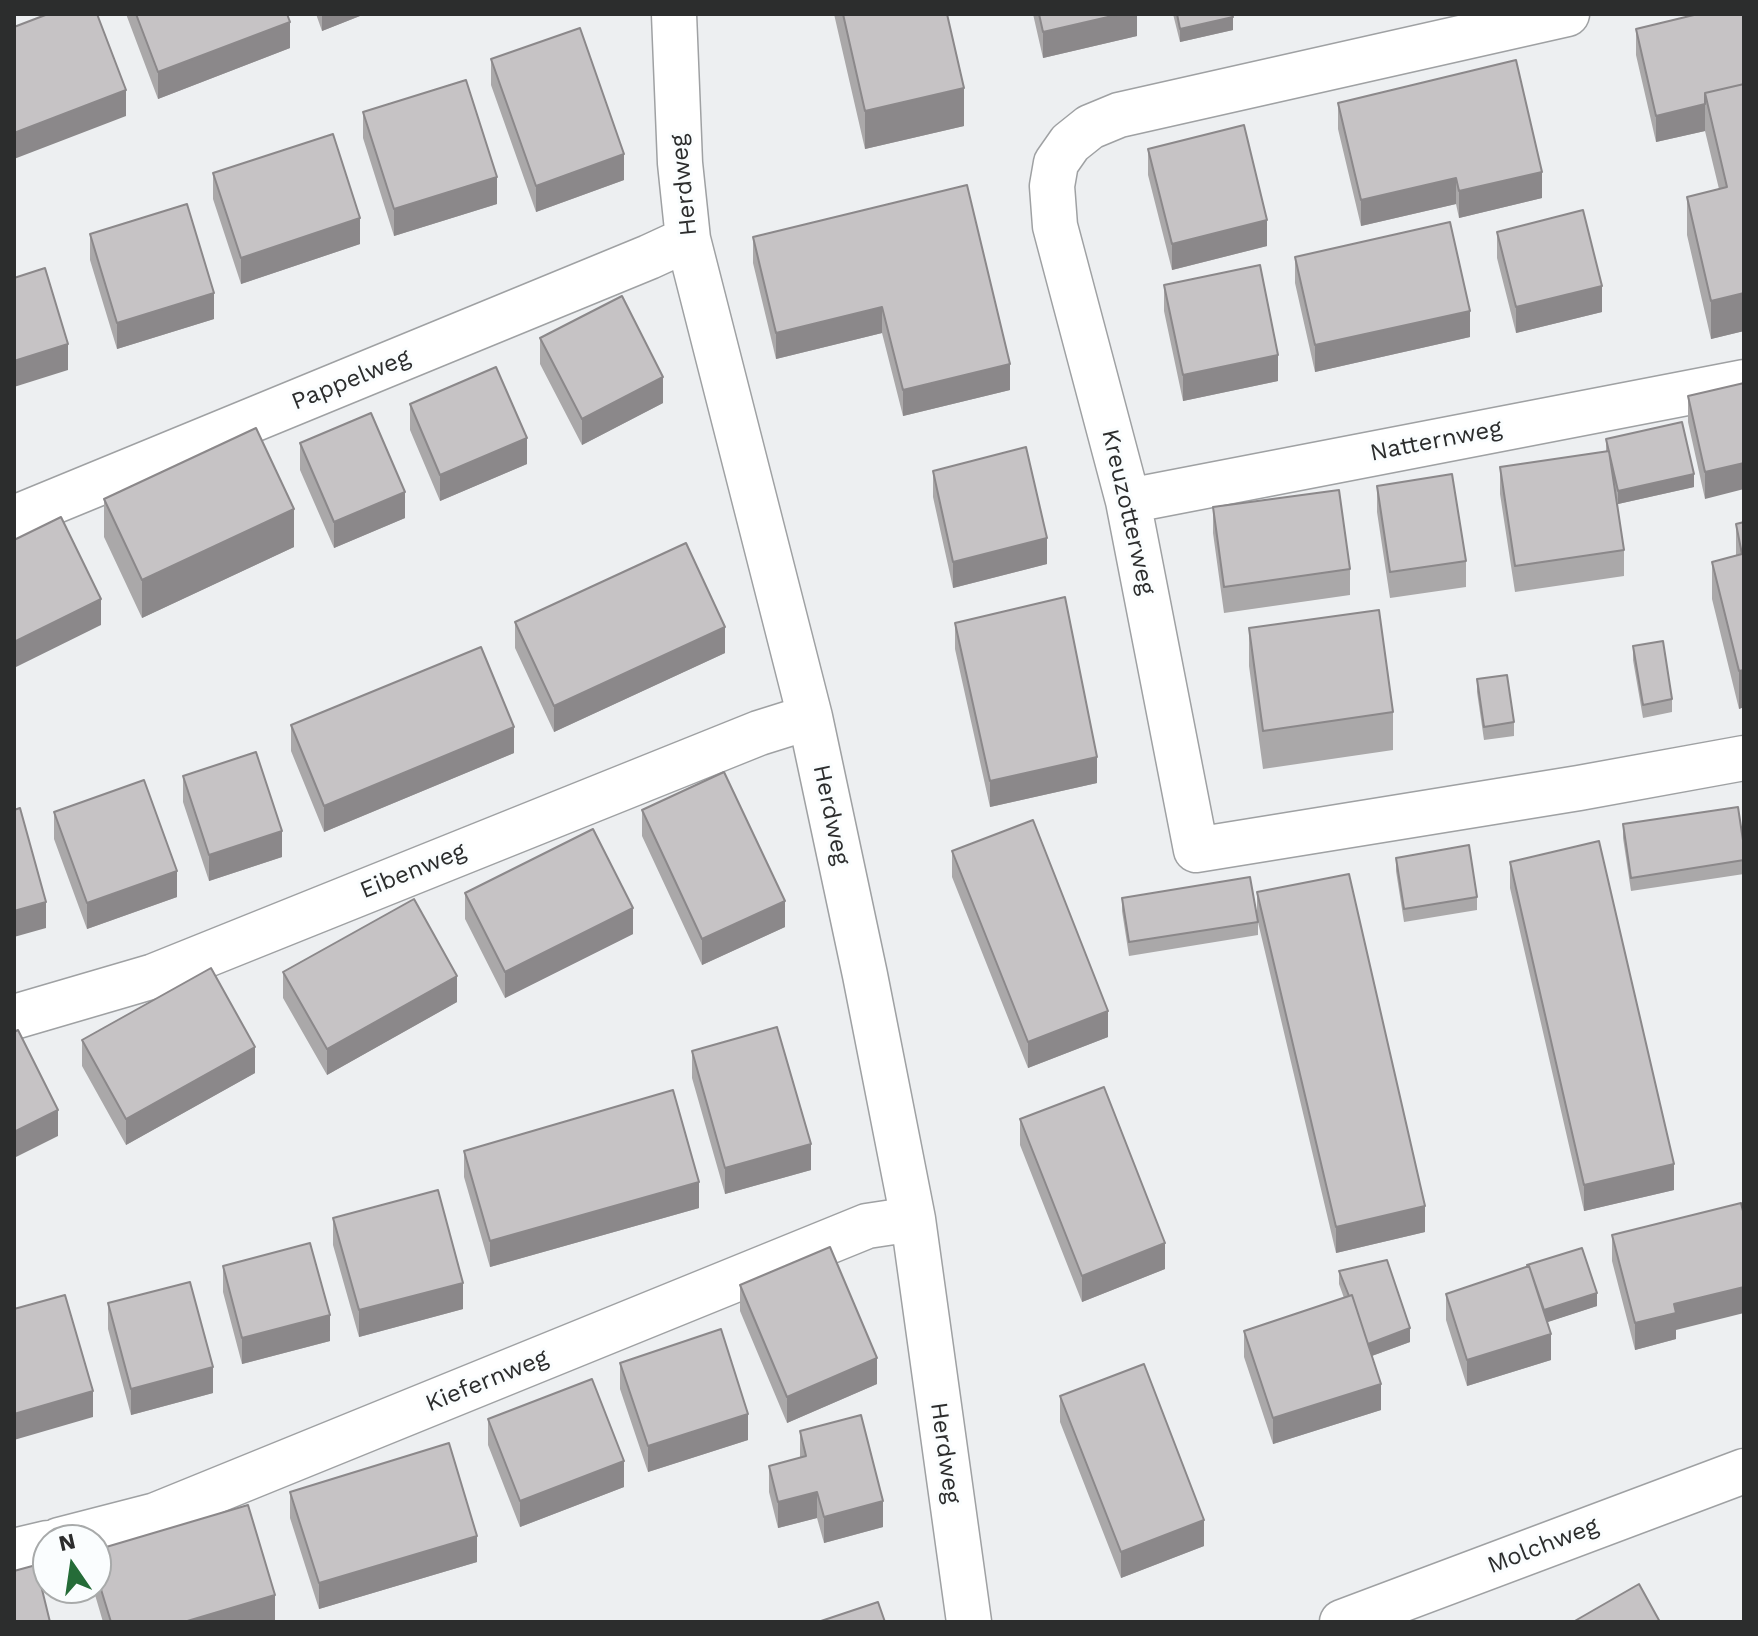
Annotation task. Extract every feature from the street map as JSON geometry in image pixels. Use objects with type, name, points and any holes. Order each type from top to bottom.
[{"type":"street","name":"Herdweg","points":[[674,14],[680,163],[688,239],[810,717],[865,975],[913,1219],[969,1622]]},
{"type":"street","name":"Kreuzotterweg","points":[[1567,14],[1119,115],[1090,127],[1070,143],[1056,163],[1052,186],[1055,226],[1128,501],[1196,850],[1744,758]]},
{"type":"street","name":"Pappelweg","points":[[14,518],[688,239]]},
{"type":"street","name":"Natternweg","points":[[1128,501],[1744,382]]},
{"type":"street","name":"Eibenweg","points":[[14,1017],[154,976],[744,738],[810,717]]},
{"type":"street","name":"Kiefernweg","points":[[112,1526],[156,1515],[867,1226],[913,1219]]},
{"type":"street","name":"Molchweg","points":[[1342,1622],[1744,1471]]},
{"type":"building","points":[[48,14],[97,14],[126,90],[14,133],[14,27]]},
{"type":"building","points":[[136,14],[287,14],[290,22],[158,72]]},
{"type":"building","points":[[843,14],[947,14],[964,88],[865,111]]},
{"type":"building","points":[[1039,14],[1121,14],[1043,32]]},
{"type":"building","points":[[1177,14],[1232,14],[1233,17],[1180,29]]},
{"type":"building","points":[[1698,14],[1744,14],[1744,84],[1705,93],[1705,104],[1656,116],[1636,29]]},
{"type":"building","points":[[580,28],[624,154],[536,186],[491,59]]},
{"type":"building","points":[[1516,60],[1542,172],[1459,191],[1456,178],[1361,200],[1338,103]]},
{"type":"building","points":[[466,80],[497,177],[394,209],[363,112]]},
{"type":"building","points":[[1744,84],[1744,293],[1711,301],[1687,197],[1727,187],[1705,93]]},
{"type":"building","points":[[1244,125],[1267,220],[1172,244],[1148,149]]},
{"type":"building","points":[[333,134],[360,218],[241,258],[213,173]]},
{"type":"building","points":[[967,185],[1010,364],[903,390],[882,307],[776,333],[753,237]]},
{"type":"building","points":[[187,204],[214,293],[117,323],[90,234]]},
{"type":"building","points":[[1583,210],[1602,286],[1516,307],[1497,232]]},
{"type":"building","points":[[1450,222],[1470,311],[1315,345],[1295,257]]},
{"type":"building","points":[[1260,265],[1278,355],[1183,375],[1164,285]]},
{"type":"building","points":[[45,268],[68,344],[14,361],[14,278]]},
{"type":"building","points":[[622,296],[663,377],[582,419],[540,338]]},
{"type":"building","points":[[496,367],[527,438],[440,475],[410,404]]},
{"type":"building","points":[[1744,383],[1744,463],[1705,472],[1688,396]]},
{"type":"building","points":[[371,413],[405,492],[334,522],[300,443]]},
{"type":"building","points":[[1682,422],[1694,474],[1618,491],[1606,439]]},
{"type":"building","points":[[256,428],[294,509],[142,580],[104,499]]},
{"type":"building","points":[[1026,447],[1047,538],[953,562],[933,471]]},
{"type":"building","points":[[1609,451],[1624,550],[1515,566],[1500,467]]},
{"type":"building","points":[[1452,474],[1466,561],[1390,572],[1377,486]]},
{"type":"building","points":[[1339,490],[1350,569],[1224,587],[1213,507]]},
{"type":"building","points":[[61,517],[101,599],[14,642],[14,540]]},
{"type":"building","points":[[1744,522],[1744,670],[1739,671],[1712,562],[1742,554],[1736,524]]},
{"type":"building","points":[[686,543],[725,627],[554,706],[515,622]]},
{"type":"building","points":[[1065,597],[1097,757],[990,781],[955,623]]},
{"type":"building","points":[[1379,610],[1393,712],[1263,731],[1249,628]]},
{"type":"building","points":[[1663,641],[1672,699],[1643,705],[1633,646]]},
{"type":"building","points":[[481,647],[514,727],[324,806],[291,725]]},
{"type":"building","points":[[1507,675],[1514,722],[1484,727],[1477,679]]},
{"type":"building","points":[[256,752],[282,831],[209,855],[183,776]]},
{"type":"building","points":[[724,772],[785,901],[702,939],[642,810]]},
{"type":"building","points":[[144,780],[177,871],[87,903],[54,812]]},
{"type":"building","points":[[1738,807],[1744,860],[1631,878],[1623,824]]},
{"type":"building","points":[[20,808],[46,902],[14,911],[14,810]]},
{"type":"building","points":[[1033,820],[1108,1011],[1028,1042],[952,851]]},
{"type":"building","points":[[593,829],[633,908],[505,972],[465,893]]},
{"type":"building","points":[[1599,841],[1674,1164],[1584,1185],[1510,862]]},
{"type":"building","points":[[1469,845],[1477,897],[1404,909],[1396,858]]},
{"type":"building","points":[[1349,874],[1425,1206],[1336,1227],[1257,892]]},
{"type":"building","points":[[1250,877],[1258,922],[1129,942],[1122,898]]},
{"type":"building","points":[[414,899],[457,976],[327,1049],[283,972]]},
{"type":"building","points":[[211,968],[255,1047],[126,1119],[82,1040]]},
{"type":"building","points":[[777,1027],[811,1144],[725,1168],[692,1051]]},
{"type":"building","points":[[18,1030],[58,1110],[14,1132],[14,1032]]},
{"type":"building","points":[[1104,1087],[1165,1243],[1082,1276],[1020,1119]]},
{"type":"building","points":[[673,1090],[699,1182],[490,1241],[464,1151]]},
{"type":"building","points":[[438,1190],[463,1283],[359,1310],[333,1218]]},
{"type":"building","points":[[1741,1203],[1744,1215],[1744,1287],[1674,1304],[1676,1313],[1635,1323],[1612,1235]]},
{"type":"building","points":[[310,1243],[330,1315],[242,1338],[223,1266]]},
{"type":"building","points":[[830,1247],[877,1358],[787,1397],[740,1285]]},
{"type":"building","points":[[1582,1248],[1597,1293],[1544,1310],[1527,1265]]},
{"type":"building","points":[[1387,1260],[1410,1328],[1368,1344],[1352,1295],[1349,1296],[1339,1271]]},
{"type":"building","points":[[1529,1266],[1551,1334],[1467,1360],[1446,1294]]},
{"type":"building","points":[[190,1282],[213,1367],[131,1389],[108,1303]]},
{"type":"building","points":[[65,1295],[93,1391],[14,1414],[14,1309]]},
{"type":"building","points":[[1352,1295],[1381,1384],[1273,1418],[1244,1331]]},
{"type":"building","points":[[721,1329],[748,1414],[648,1446],[620,1363]]},
{"type":"building","points":[[1144,1364],[1204,1520],[1121,1552],[1060,1396]]},
{"type":"building","points":[[592,1379],[624,1461],[520,1501],[488,1419]]},
{"type":"building","points":[[861,1415],[883,1501],[824,1517],[817,1492],[778,1502],[769,1466],[806,1456],[800,1431]]},
{"type":"building","points":[[449,1443],[477,1536],[319,1583],[290,1492]]},
{"type":"building","points":[[248,1505],[275,1595],[184,1622],[111,1622],[105,1604],[112,1604],[112,1545]]},
{"type":"building","points":[[32,1566],[32,1604],[46,1604],[50,1622],[14,1622],[14,1571]]},
{"type":"building","points":[[1639,1584],[1660,1622],[1573,1622]]},
{"type":"building","points":[[878,1602],[885,1622],[818,1622]]}]
